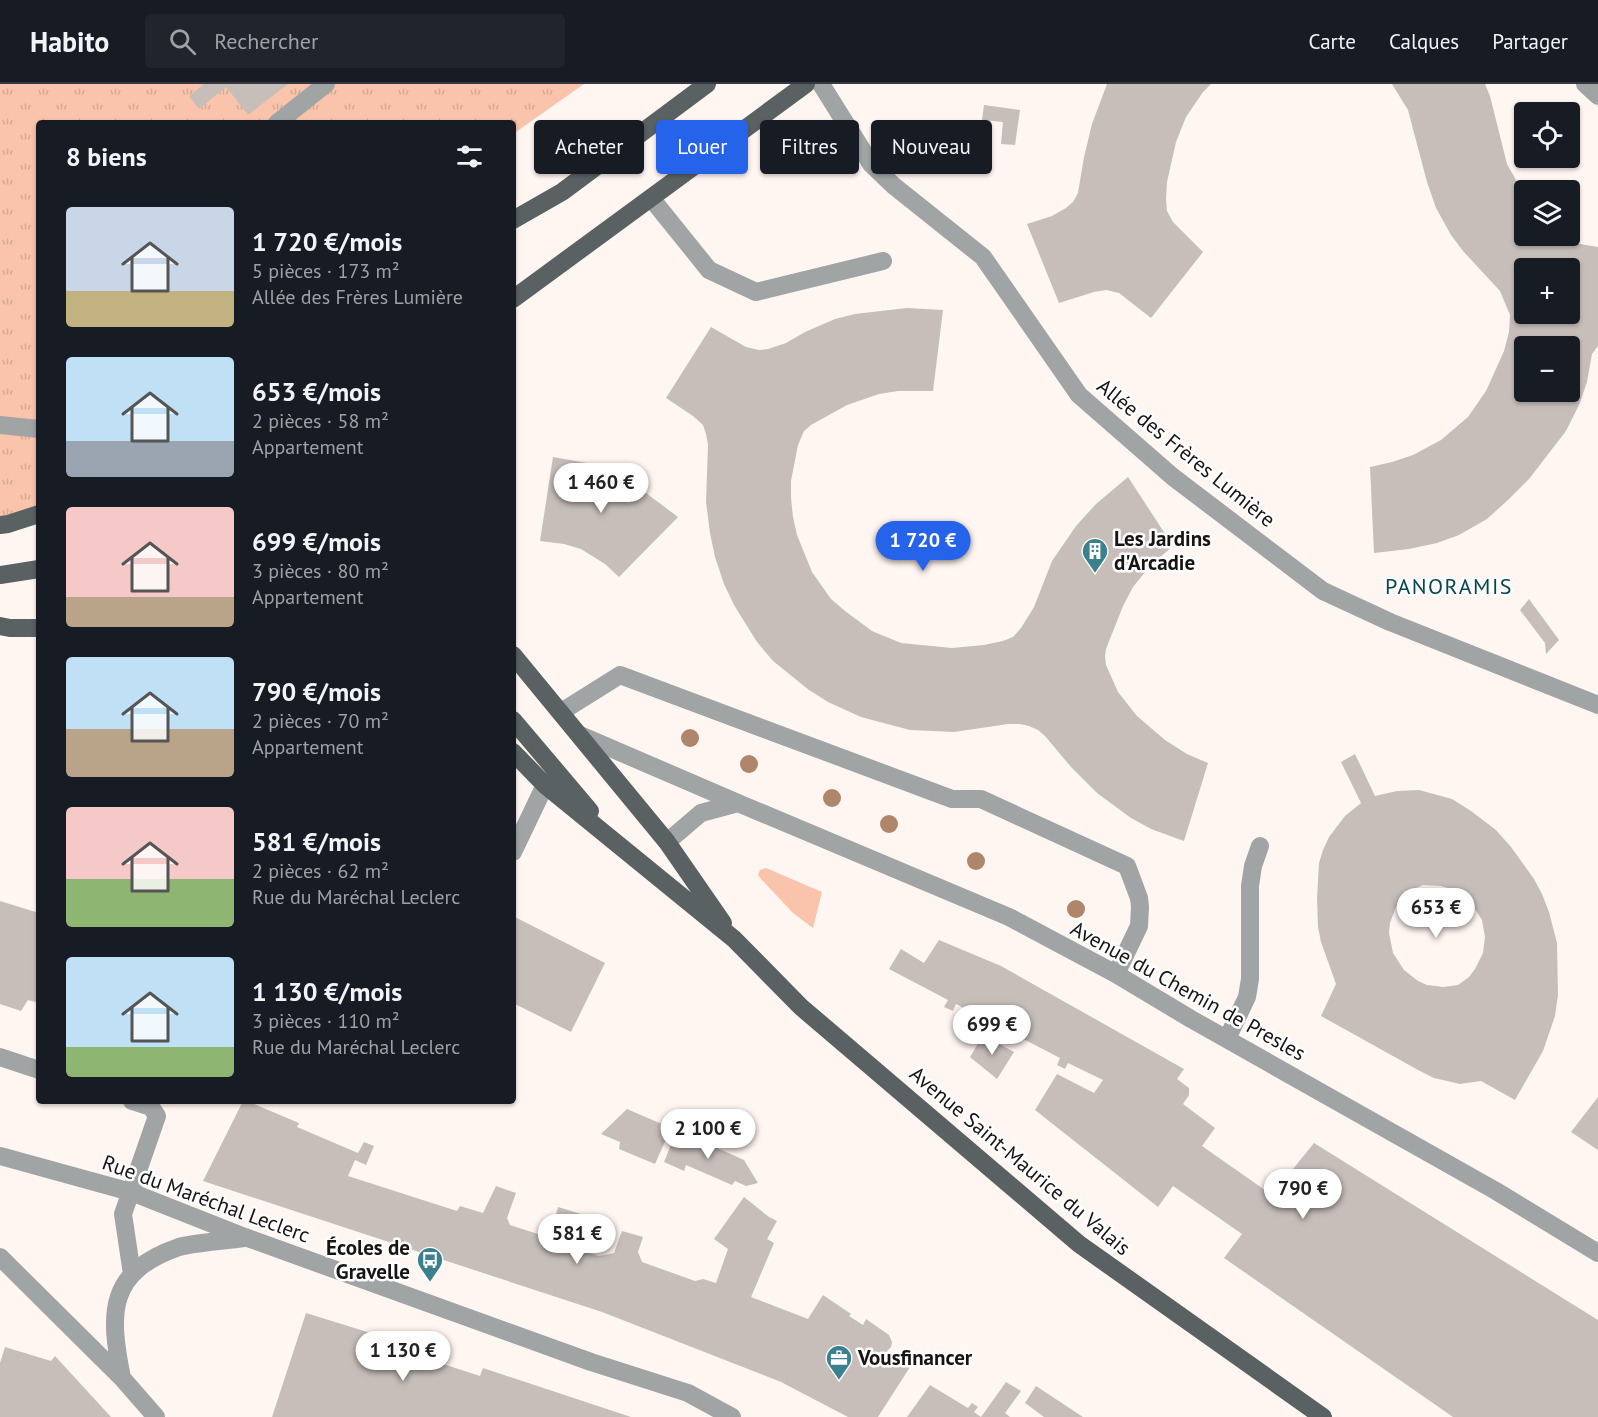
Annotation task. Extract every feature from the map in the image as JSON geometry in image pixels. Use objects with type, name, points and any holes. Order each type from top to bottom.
[{"type":"main road","points":[[516,229],[707,84]]},
{"type":"main road","points":[[516,297],[806,84]]},
{"type":"main road","points":[[516,218],[562,192]]},
{"type":"main road","points":[[0,525],[36,515]]},
{"type":"main road","points":[[0,575],[36,569]]},
{"type":"main road","points":[[0,626],[36,628]]},
{"type":"main road","name":"Avenue Saint-Maurice du Valais","points":[[516,659],[668,842],[734,939]]},
{"type":"main road","points":[[516,724],[618,844]]},
{"type":"main road","points":[[516,755],[545,785],[618,844]]},
{"type":"main road","name":"Avenue Saint-Maurice du Valais","points":[[618,844],[734,939],[801,1007],[1079,1244],[1323,1417]]},
{"type":"street","points":[[281,120],[326,84]]},
{"type":"street","name":"Allée des Frères Lumière","points":[[821,84],[872,164],[894,186],[983,257],[1079,395],[1173,477],[1323,591],[1390,622],[1598,705]]},
{"type":"street","points":[[1585,84],[1598,96]]},
{"type":"street","points":[[651,198],[709,270],[756,292],[884,261]]},
{"type":"street","points":[[0,425],[36,429]]},
{"type":"street","points":[[561,712],[620,675],[952,799],[981,799],[1127,866],[1139,898],[1139,926],[1116,974]]},
{"type":"street","name":"Avenue du Chemin de Presles","points":[[580,735],[1009,917],[1116,974],[1496,1191],[1598,1253]]},
{"type":"street","points":[[516,846],[545,785]]},
{"type":"street","points":[[668,842],[701,813],[738,803]]},
{"type":"street","points":[[1227,1039],[1247,997],[1250,979],[1250,886],[1253,866],[1260,846]]},
{"type":"street","points":[[0,1057],[36,1069]]},
{"type":"street","points":[[132,1274],[123,1214],[157,1116],[151,1107],[142,1104]]},
{"type":"street","name":"Rue du Maréchal Leclerc","points":[[0,1156],[131,1192],[246,1237],[591,1362],[688,1393],[732,1417]]},
{"type":"street","points":[[122,1378],[116,1348],[115,1311],[123,1286],[132,1274],[144,1263],[180,1246],[246,1237]]},
{"type":"street","points":[[0,1257],[122,1378],[156,1417]]},
{"type":"green space","points":[[0,84],[584,84],[516,132],[516,120],[36,120],[36,515],[0,525]]},
{"type":"green space","points":[[766,868],[822,892],[813,928],[793,913],[761,879],[758,875],[760,870]]},
{"type":"building","points":[[204,84],[288,84],[248,115],[226,87],[199,109],[189,96]]},
{"type":"building","points":[[1107,84],[1211,84],[1186,117],[1176,142],[1167,182],[1166,199],[1167,211],[1173,222],[1203,252],[1151,318],[1119,293],[1106,290],[1059,303],[1027,224],[1052,216],[1073,202],[1078,193],[1092,124]]},
{"type":"building","points":[[1392,84],[1485,84],[1507,164],[1516,180],[1514,180],[1514,246],[1580,246],[1580,244],[1598,247],[1598,346],[1592,354],[1587,382],[1579,405],[1566,431],[1529,479],[1509,499],[1487,519],[1459,535],[1409,549],[1374,553],[1370,467],[1413,455],[1441,440],[1468,417],[1486,391],[1504,351],[1509,332],[1510,315],[1500,291],[1451,235],[1436,208],[1408,110]]},
{"type":"building","points":[[984,105],[1020,110],[1015,145],[1001,144],[1003,122],[982,120]]},
{"type":"building","name":"Les Jardins d'Arcadie","points":[[907,308],[943,310],[933,391],[898,391],[879,394],[847,405],[811,425],[804,431],[798,445],[791,481],[793,517],[797,535],[812,572],[831,599],[845,611],[872,631],[901,643],[952,648],[1003,641],[1013,637],[1021,628],[1034,607],[1052,561],[1076,526],[1096,504],[1128,477],[1173,546],[1150,566],[1133,587],[1106,649],[1106,665],[1118,692],[1137,716],[1165,740],[1187,754],[1208,763],[1184,841],[1151,829],[1131,818],[1097,793],[1045,736],[1029,726],[1008,724],[954,732],[910,730],[861,717],[828,702],[773,661],[757,642],[734,605],[715,557],[710,533],[706,502],[708,445],[706,434],[703,425],[693,416],[666,398],[711,327],[746,347],[759,350],[786,343],[835,319],[855,314]]},
{"type":"building","points":[[553,457],[587,463],[614,475],[638,487],[678,517],[619,577],[605,564],[581,549],[540,541]]},
{"type":"building","points":[[1529,599],[1559,640],[1546,654],[1545,643],[1520,610]]},
{"type":"building","points":[[1355,754],[1375,796],[1397,791],[1419,790],[1452,799],[1471,811],[1496,830],[1511,847],[1542,894],[1557,943],[1558,995],[1555,1016],[1543,1051],[1515,1100],[1481,1081],[1460,1084],[1434,1078],[1321,1016],[1336,984],[1318,927],[1319,863],[1329,837],[1345,816],[1361,803],[1341,762]],"holes":[[[1423,885],[1441,886],[1458,891],[1470,901],[1482,920],[1485,937],[1483,953],[1469,977],[1458,985],[1443,987],[1427,985],[1404,970],[1393,953],[1389,933],[1396,907],[1409,891]]]},
{"type":"building","points":[[0,901],[36,912],[36,1002],[28,1000],[21,1011],[0,1004]]},
{"type":"building","points":[[516,918],[605,963],[571,1032],[516,1004]]},
{"type":"building","points":[[939,940],[1001,966],[1184,1069],[1177,1079],[1189,1088],[1189,1095],[1183,1104],[1215,1128],[1202,1146],[1272,1195],[1314,1143],[1598,1320],[1598,1417],[1453,1417],[1224,1258],[1242,1234],[1173,1186],[1158,1207],[1035,1110],[1057,1074],[1094,1093],[1103,1080],[1068,1063],[1065,1069],[1057,1065],[1060,1058],[956,1004],[953,1011],[944,1007],[948,1000],[889,969],[901,949],[924,963]]},
{"type":"building","points":[[983,1035],[1014,1052],[997,1079],[970,1057]]},
{"type":"building","points":[[1598,1097],[1598,1150],[1571,1132]]},
{"type":"building","points":[[242,1104],[254,1104],[299,1123],[297,1127],[358,1153],[364,1142],[374,1146],[366,1165],[355,1160],[348,1176],[457,1211],[460,1206],[483,1213],[496,1186],[516,1193],[507,1218],[510,1225],[544,1236],[551,1232],[558,1207],[581,1214],[573,1238],[577,1240],[582,1251],[599,1256],[614,1253],[622,1231],[643,1237],[638,1252],[642,1262],[695,1281],[703,1279],[716,1283],[728,1249],[714,1239],[744,1197],[777,1221],[767,1239],[774,1243],[751,1297],[808,1319],[823,1295],[863,1325],[866,1319],[889,1335],[892,1342],[887,1351],[910,1367],[878,1417],[848,1417],[781,1382],[602,1312],[203,1181]]},
{"type":"building","points":[[627,1109],[671,1128],[655,1164],[619,1149],[620,1142],[601,1134]]},
{"type":"building","points":[[677,1130],[744,1160],[758,1183],[746,1186],[735,1181],[732,1185],[686,1165],[684,1171],[664,1162]]},
{"type":"building","points":[[306,1313],[435,1353],[437,1362],[480,1376],[483,1368],[631,1417],[272,1417]]},
{"type":"building","points":[[5,1347],[51,1361],[55,1356],[111,1417],[0,1417],[0,1363]]},
{"type":"building","points":[[1006,1382],[1021,1391],[1005,1413],[1010,1417],[981,1417]]},
{"type":"building","points":[[930,1385],[968,1408],[972,1403],[978,1407],[974,1412],[981,1417],[907,1417]]},
{"type":"building","points":[[1036,1386],[1083,1417],[1044,1417],[1025,1403]]},
{"type":"place","name":"Les Jardins d'Arcadie","points":[[1095,574]]},
{"type":"place","name":"Écoles de Gravelle","points":[[430,1283]]},
{"type":"place","name":"Vousfinancer","points":[[839,1381]]},
{"type":"district","name":"PANORAMIS","points":[[1449,586]]}]
